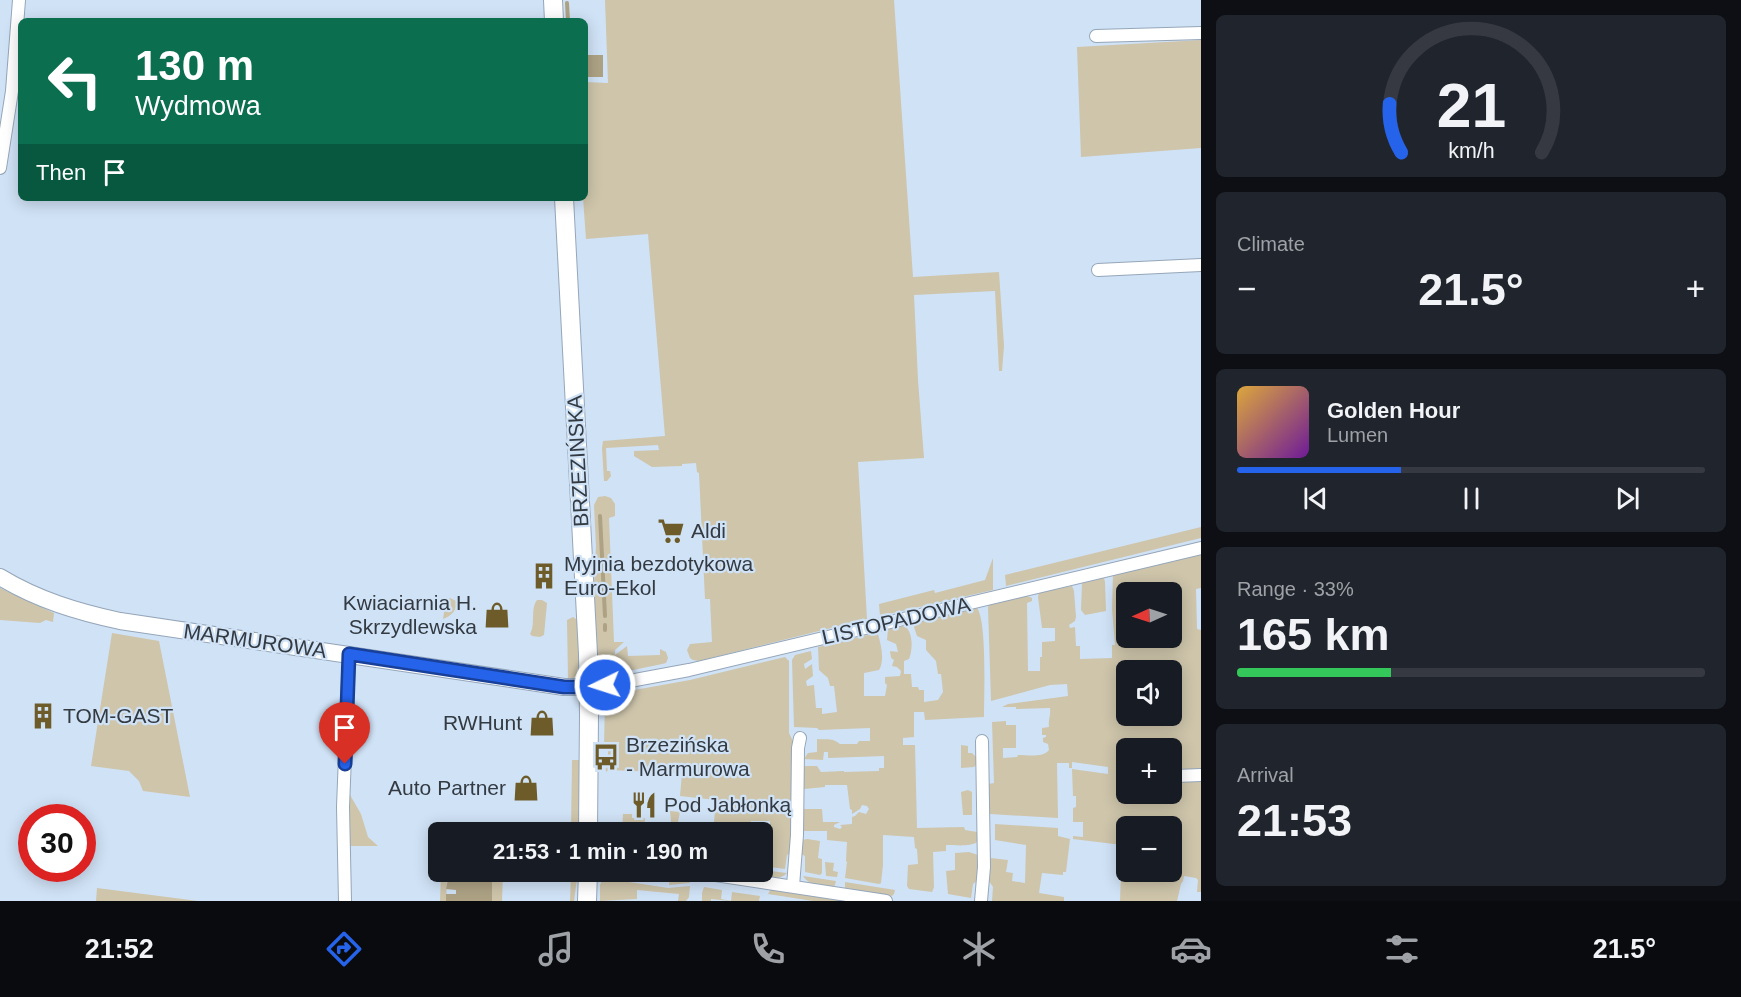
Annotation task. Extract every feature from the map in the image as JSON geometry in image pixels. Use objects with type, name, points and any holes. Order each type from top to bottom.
[{"type":"main road","points":[[553,0],[554,18]]},
{"type":"main road","name":"BRZEZIŃSKA","points":[[564,201],[587,622],[588,822]]},
{"type":"main road","points":[[587,901],[588,882]]},
{"type":"street","points":[[0,168],[12,90],[19,0]]},
{"type":"street","points":[[1096,36],[1201,33]]},
{"type":"street","points":[[1098,270],[1201,265]]},
{"type":"street","name":"LISTOPADOWA","points":[[589,687],[689,670],[1201,548]]},
{"type":"street","name":"MARMUROWA","points":[[0,578],[50,601],[88,614],[120,621],[564,687],[589,687]]},
{"type":"street","points":[[345,901],[343,807],[349,654]]},
{"type":"street","points":[[793,886],[800,738]]},
{"type":"street","points":[[981,901],[984,867],[982,741]]},
{"type":"street","points":[[1182,776],[1201,775]]},
{"type":"street","points":[[765,882],[886,901]]},
{"type":"shaded area","points":[[605,0],[894,0],[913,277],[999,272],[1004,346],[1002,371],[999,371],[995,291],[914,295],[924,458],[858,462],[867,619],[699,661],[693,660],[687,650],[690,644],[712,642],[710,599],[705,599],[699,473],[696,463],[652,467],[634,456],[634,451],[659,450],[658,445],[606,448],[607,471],[610,471],[611,476],[604,481],[603,441],[665,436],[648,234],[586,239],[583,201],[588,201],[588,82],[608,83]]},
{"type":"shaded area","points":[[1201,40],[1201,148],[1081,157],[1077,47]]},
{"type":"shaded area","points":[[588,55],[603,55],[603,77],[588,77]]},
{"type":"shaded area","points":[[598,497],[611,498],[615,504],[615,516],[609,518],[614,642],[624,642],[615,650],[615,655],[627,646],[628,656],[660,655],[660,649],[666,652],[668,658],[666,663],[619,673],[606,673],[604,664],[601,664],[601,675],[596,669],[593,605],[596,546],[594,505]]},
{"type":"shaded area","points":[[1201,527],[1201,538],[1006,586],[1005,575]]},
{"type":"shaded area","points":[[1201,553],[1201,588],[1196,589],[1197,629],[1201,630],[1201,769],[1182,770],[1182,738],[1116,738],[1116,804],[1182,804],[1182,779],[1201,778],[1201,892],[1197,892],[1198,880],[1196,878],[1184,876],[1177,901],[1120,901],[1121,882],[1182,882],[1182,816],[1116,816],[1116,844],[1073,839],[1073,836],[1083,837],[1083,822],[1073,822],[1076,796],[1073,796],[1072,769],[1108,774],[1108,767],[1072,762],[1072,768],[1069,768],[1069,763],[1057,763],[1058,818],[990,814],[989,812],[988,784],[994,783],[992,722],[1006,721],[1006,725],[1016,725],[1016,748],[1003,748],[1003,758],[1039,755],[1049,750],[1048,744],[1043,742],[1046,735],[1042,735],[1042,728],[1049,727],[1050,708],[1002,707],[1008,704],[1068,696],[1067,684],[1050,685],[991,701],[988,607],[990,604],[1027,596],[1032,598],[1032,601],[1027,603],[1028,671],[1040,671],[1042,642],[1055,641],[1055,628],[1042,628],[1039,592],[1072,586],[1076,617],[1075,621],[1069,625],[1070,628],[1075,627],[1076,646],[1080,646],[1080,659],[1112,658],[1112,645],[1115,645],[1112,609],[1113,574]]},
{"type":"shaded area","points":[[993,558],[993,590],[880,616],[879,604],[985,580]]},
{"type":"shaded area","points":[[1104,578],[1106,611],[1085,615],[1081,610],[1082,583]]},
{"type":"shaded area","points":[[0,588],[54,613],[53,622],[0,620]]},
{"type":"shaded area","points":[[450,598],[456,601],[455,610],[443,619],[446,600]]},
{"type":"shaded area","points":[[537,600],[547,603],[544,635],[540,637],[530,634]]},
{"type":"shaded area","points":[[977,608],[984,643],[984,717],[925,720],[924,712],[914,712],[914,737],[903,738],[903,745],[915,745],[917,828],[964,827],[965,830],[977,832],[977,842],[967,845],[946,845],[946,851],[933,852],[934,887],[932,892],[909,889],[907,886],[908,865],[918,864],[914,837],[883,835],[881,883],[845,878],[847,842],[827,840],[827,831],[801,831],[803,809],[822,809],[823,822],[840,822],[834,827],[840,829],[842,827],[840,825],[852,824],[852,817],[859,812],[866,814],[869,809],[862,805],[852,814],[847,785],[825,785],[825,787],[804,789],[803,768],[817,766],[821,772],[879,771],[879,768],[884,768],[884,756],[828,758],[828,752],[824,752],[823,760],[804,759],[808,753],[817,752],[817,739],[832,740],[840,744],[857,744],[859,741],[870,741],[870,728],[819,730],[794,727],[792,660],[795,655],[811,651],[812,659],[804,664],[805,669],[812,664],[813,676],[806,681],[807,686],[814,685],[816,708],[822,708],[822,714],[837,712],[834,686],[830,686],[828,678],[819,670],[818,647],[878,634],[882,662],[879,670],[864,673],[864,696],[885,696],[887,685],[885,677],[900,676],[901,671],[892,666],[894,660],[891,658],[890,651],[898,652],[896,644],[887,640],[888,629],[905,626],[910,633],[912,646],[909,659],[904,661],[904,674],[911,674],[912,687],[924,690],[924,702],[938,700],[943,692],[941,674],[938,674],[936,661],[926,650],[926,640],[917,636],[914,627],[916,623]]},
{"type":"shaded area","points":[[573,617],[578,624],[579,664],[576,676],[570,680],[568,679],[567,620]]},
{"type":"shaded area","points":[[112,633],[159,641],[190,797],[143,791],[139,781],[129,771],[91,766]]},
{"type":"shaded area","points":[[785,657],[789,661],[789,733],[793,741],[791,853],[787,855],[785,869],[773,867],[773,822],[714,822],[716,800],[680,796],[682,773],[609,770],[606,772],[605,759],[608,758],[608,749],[604,746],[605,701],[609,696],[610,700],[612,694],[690,680]]},
{"type":"shaded area","points":[[961,745],[968,746],[968,753],[976,757],[974,767],[961,768]]},
{"type":"shaded area","points":[[572,760],[579,760],[579,822],[571,822]]},
{"type":"shaded area","points":[[968,790],[972,792],[972,815],[963,815],[961,792]]},
{"type":"shaded area","points":[[350,795],[361,814],[368,837],[378,846],[350,846],[348,798]]},
{"type":"shaded area","points":[[670,811],[680,812],[678,822],[671,822]]},
{"type":"shaded area","points":[[623,814],[632,814],[632,818],[645,818],[645,822],[623,822]]},
{"type":"shaded area","points":[[995,824],[1058,828],[1058,836],[1070,839],[1066,872],[1063,872],[1063,875],[1042,873],[1039,893],[1064,897],[1064,901],[992,901],[993,887],[989,881],[991,858],[1008,860],[1006,872],[1013,873],[1012,881],[1025,883],[1026,845],[995,840]]},
{"type":"shaded area","points":[[803,840],[820,841],[818,858],[822,859],[822,873],[820,875],[805,872],[805,856],[801,854]]},
{"type":"shaded area","points":[[969,852],[978,855],[977,881],[973,884],[971,898],[948,894],[946,871],[955,870],[955,853]]},
{"type":"shaded area","points":[[825,862],[834,863],[833,871],[838,872],[837,877],[826,876]]},
{"type":"shaded area","points":[[773,871],[787,873],[781,877],[773,878]]},
{"type":"shaded area","points":[[803,876],[836,881],[833,887],[809,882]]},
{"type":"shaded area","points":[[441,882],[447,882],[446,901],[440,901]]},
{"type":"shaded area","points":[[447,882],[492,882],[492,901],[446,901],[446,894],[456,894],[456,890],[446,889]]},
{"type":"shaded area","points":[[492,882],[503,882],[502,901],[492,901]]},
{"type":"shaded area","points":[[571,882],[577,882],[574,901],[570,901]]},
{"type":"shaded area","points":[[601,882],[629,882],[668,888],[690,886],[689,897],[686,901],[678,901],[679,894],[637,890],[637,899],[600,901]]},
{"type":"shaded area","points":[[669,882],[690,883],[669,885]]},
{"type":"shaded area","points":[[845,882],[895,890],[892,896],[845,888]]},
{"type":"shaded area","points":[[704,887],[722,890],[721,899],[731,901],[711,899],[711,901],[702,901]]},
{"type":"shaded area","points":[[97,888],[198,901],[96,901]]},
{"type":"shaded area","points":[[771,889],[843,901],[813,901],[768,894]]},
{"type":"shaded area","points":[[732,892],[760,896],[759,901],[731,901]]},
{"type":"waterway","points":[[567,3],[568,18]]},
{"type":"waterway","points":[[600,516],[605,616]]},
{"type":"waterway","points":[[605,625],[605,630]]},
{"type":"place","name":"Aldi","points":[[671,531]]},
{"type":"place","name":"Myjnia bezdotykowa Euro-Ekol","points":[[544,576]]},
{"type":"place","name":"Kwiaciarnia H. Skrzydlewska","points":[[497,615]]},
{"type":"place","name":"TOM-GAST","points":[[43,716]]},
{"type":"place","name":"RWHunt","points":[[542,723]]},
{"type":"place","name":"Brzezińska - Marmurowa","points":[[606,757]]},
{"type":"place","name":"Auto Partner","points":[[526,788]]},
{"type":"place","name":"Pod Jabłonką","points":[[644,805]]},
{"type":"route","points":[[345,764],[349,654],[564,687],[605,685]]}]
